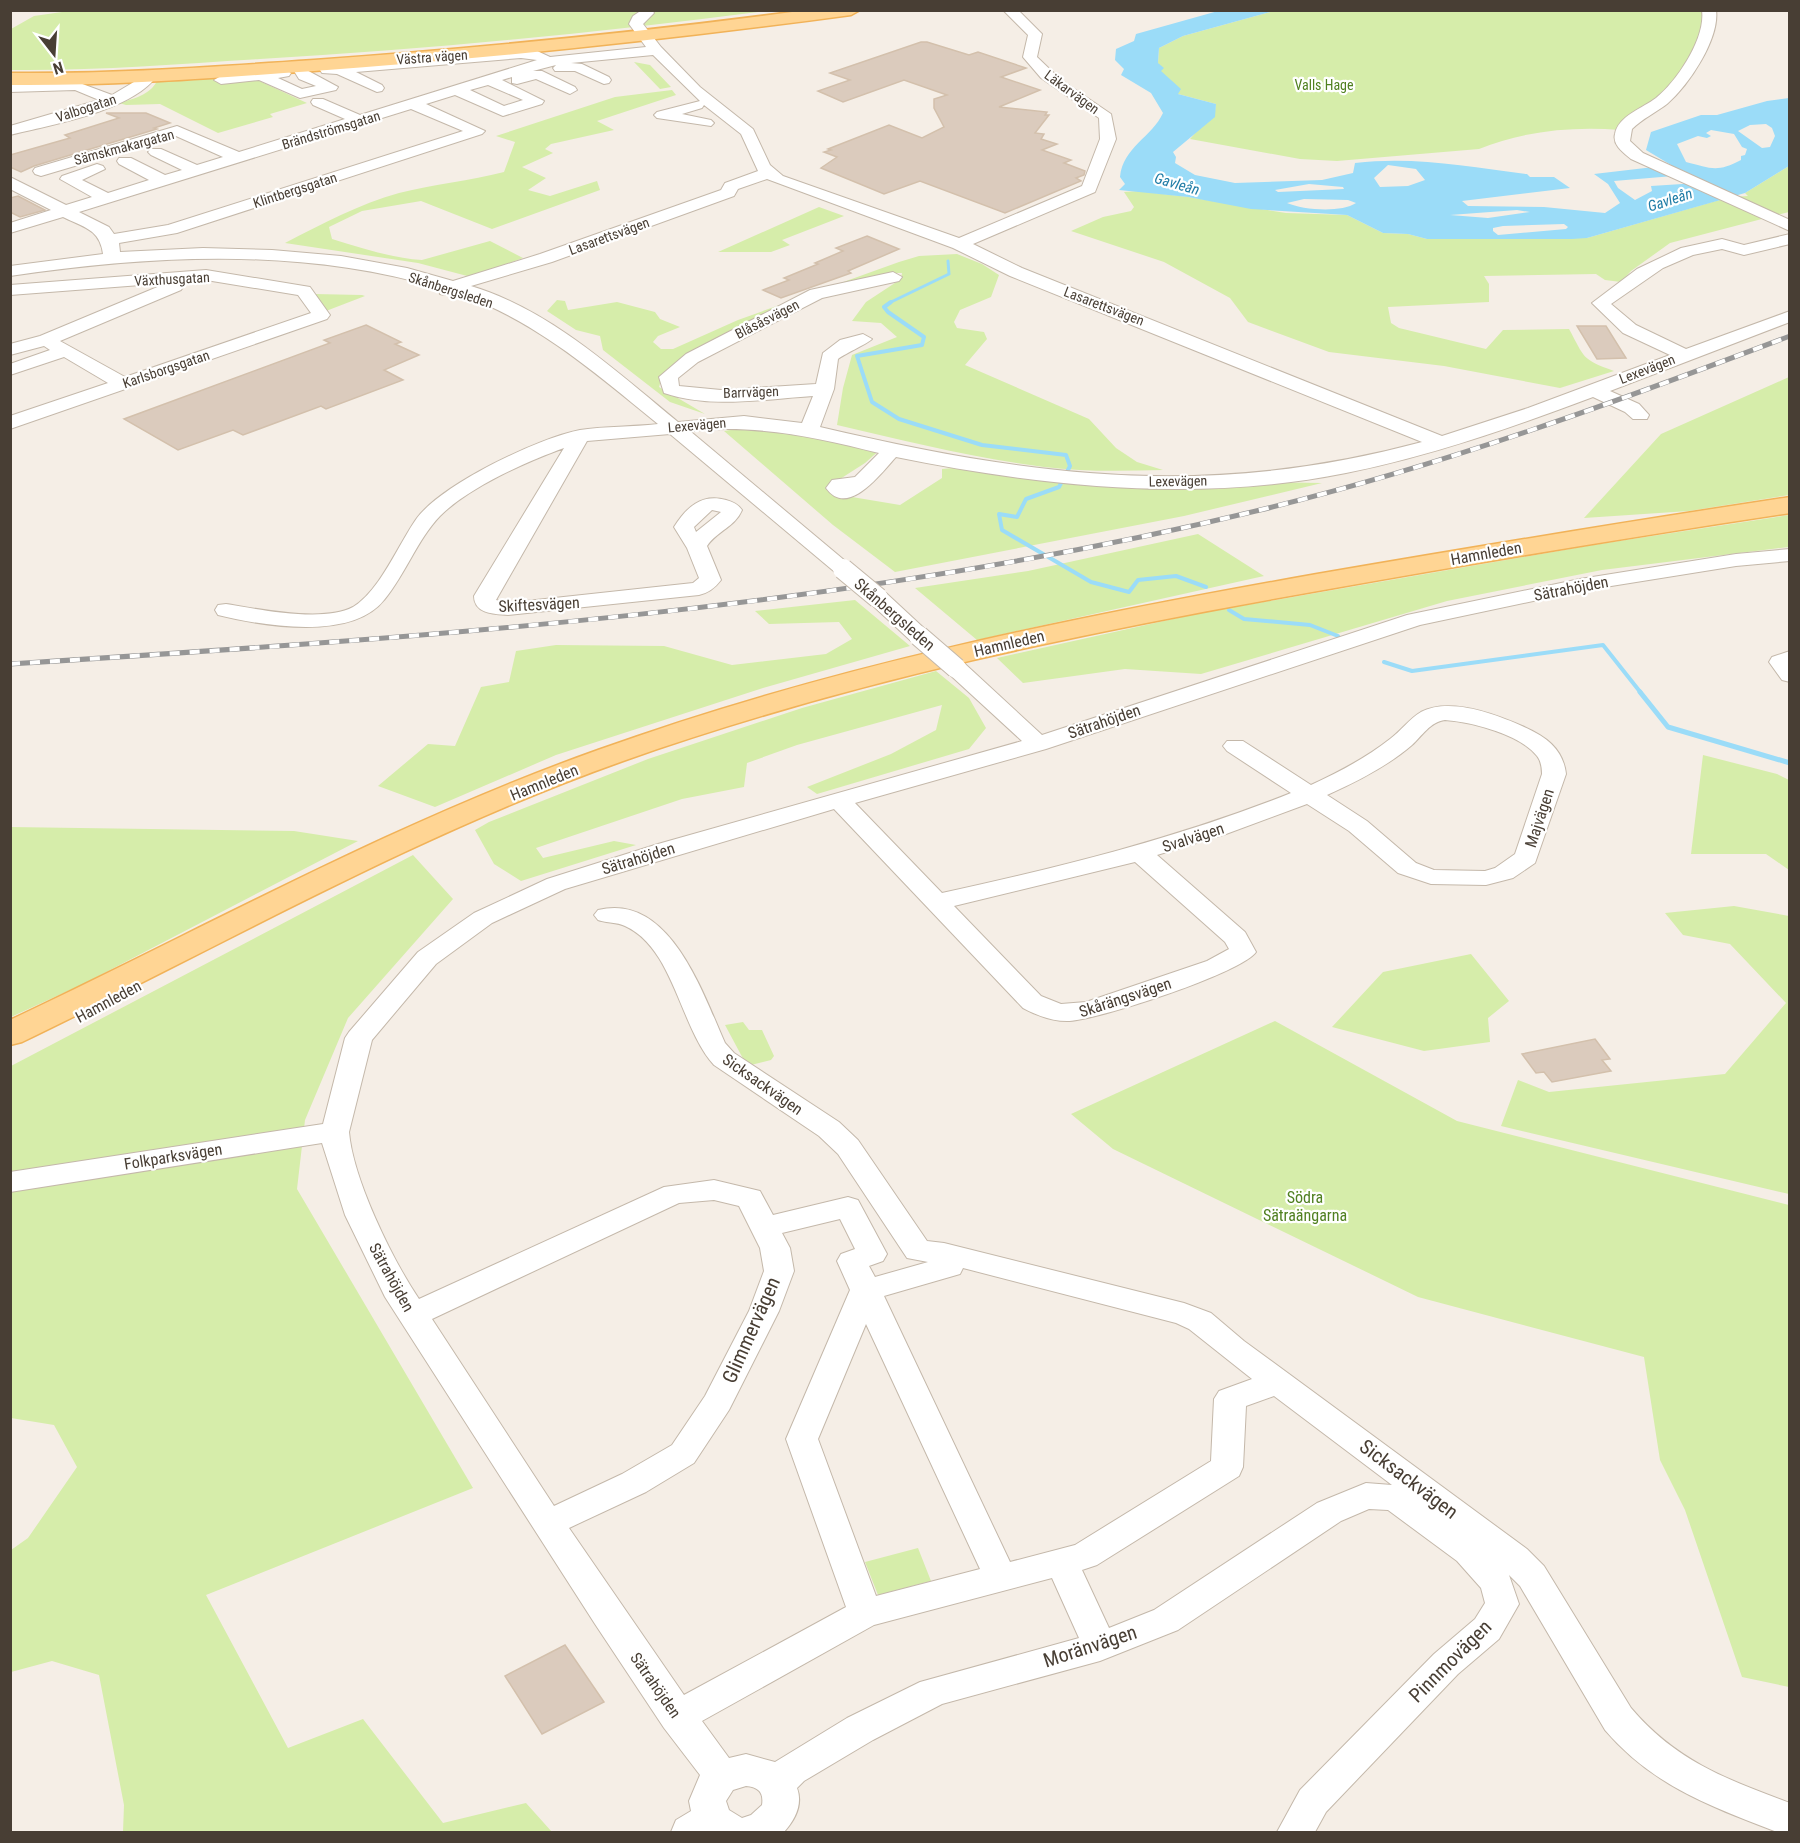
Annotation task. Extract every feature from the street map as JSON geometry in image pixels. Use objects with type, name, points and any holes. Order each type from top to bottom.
[{"type":"main road","name":"Västra vägen","points":[[647,39],[816,10]]},
{"type":"main road","name":"Västra vägen","points":[[10,80],[466,55],[647,39],[851,10]]},
{"type":"main road","name":"Västra vägen","points":[[10,72],[149,73]]},
{"type":"main road","name":"Hamnleden","points":[[10,1034],[466,814],[607,757],[759,707],[918,663],[1095,623],[1642,526],[1790,505]]},
{"type":"main road","name":"Hamnleden","points":[[10,1050],[108,1002],[265,910]]},
{"type":"street","name":"Läkarvägen","points":[[959,244],[1089,189],[1108,139],[1106,117],[1093,105],[1061,87],[1034,63],[1030,57],[1035,34],[1010,10]]},
{"type":"street","points":[[1709,10],[1710,22],[1692,68],[1678,86],[1655,106],[1628,123],[1622,134],[1628,149],[1656,165],[1785,220]]},
{"type":"street","points":[[647,13],[638,18],[636,24],[647,39],[695,90],[748,132],[768,173]]},
{"type":"street","name":"Brändströmsgatan","points":[[10,228],[457,90],[496,82],[647,39]]},
{"type":"street","name":"Västra vägen","points":[[221,80],[301,71],[535,54],[604,80]]},
{"type":"street","points":[[496,82],[537,74],[560,62]]},
{"type":"street","points":[[417,64],[457,90],[503,111],[537,101],[496,82]]},
{"type":"street","points":[[376,66],[412,82],[457,90]]},
{"type":"street","points":[[339,69],[377,88]]},
{"type":"street","points":[[259,75],[300,94],[331,87],[304,76],[301,71]]},
{"type":"street","name":"Valbogatan","points":[[10,131],[113,100],[132,92],[149,73]]},
{"type":"street","points":[[537,74],[570,90]]},
{"type":"street","points":[[10,88],[77,86],[113,100]]},
{"type":"street","points":[[318,102],[361,121]]},
{"type":"street","name":"Klintbergsgatan","points":[[105,255],[171,229],[477,131],[413,104]]},
{"type":"street","points":[[697,105],[662,115],[706,123]]},
{"type":"street","name":"Sämskmakargatan","points":[[41,171],[177,131],[239,158]]},
{"type":"street","points":[[108,199],[68,179],[197,139]]},
{"type":"street","points":[[156,152],[197,171]]},
{"type":"street","points":[[124,161],[164,181]]},
{"type":"street","name":"Lasarettsvägen","points":[[449,289],[546,258],[728,193],[731,186],[768,173],[824,197],[841,200],[959,244],[1016,272],[1439,442]]},
{"type":"street","points":[[10,182],[93,226],[105,255],[103,283]]},
{"type":"street","points":[[93,226],[105,255]]},
{"type":"street","name":"Lexevägen","points":[[1685,355],[1641,338],[1625,328],[1601,303],[1642,272],[1685,252],[1725,244],[1739,250],[1790,239]]},
{"type":"street","points":[[10,271],[105,255]]},
{"type":"street","name":"Skånbergsleden","points":[[105,255],[270,261],[341,269],[449,289],[530,332],[666,428],[678,447],[746,490],[878,598],[1038,744]]},
{"type":"street","points":[[10,350],[46,340],[150,294],[206,275]]},
{"type":"street","name":"Växthusgatan","points":[[10,290],[206,275],[304,291],[321,315]]},
{"type":"street","name":"Blåsåsvägen","points":[[677,393],[671,389],[668,377],[692,358],[816,294],[893,277]]},
{"type":"street","points":[[129,281],[150,294]]},
{"type":"street","name":"Karlsborgsgatan","points":[[10,423],[321,315]]},
{"type":"street","name":"Lexevägen","points":[[666,428],[737,422],[772,424],[809,430],[892,450],[1045,476],[1083,480],[1179,482],[1273,476],[1378,460],[1506,422],[1790,316]]},
{"type":"street","points":[[809,430],[825,389],[829,357],[846,344],[863,339]]},
{"type":"street","points":[[46,340],[124,384]]},
{"type":"street","points":[[10,370],[65,351]]},
{"type":"street","name":"Barrvägen","points":[[677,393],[825,389]]},
{"type":"street","points":[[1593,390],[1632,408],[1640,415]]},
{"type":"street","points":[[226,610],[267,617],[300,619],[342,617],[362,611],[377,597],[433,513],[480,481],[555,444],[580,436],[666,428]]},
{"type":"street","name":"Skiftesvägen","points":[[580,436],[548,494],[485,597],[485,602],[492,607],[508,609],[699,589],[710,580],[697,546]]},
{"type":"street","points":[[858,483],[892,450]]},
{"type":"street","name":"Sätrahöjden","points":[[722,1777],[677,1717],[477,1418],[396,1289],[360,1215],[336,1146],[335,1132],[359,1038],[427,958],[483,918],[556,884],[1038,744],[1415,620],[1580,585],[1736,560],[1790,555]]},
{"type":"street","name":"Majvägen","points":[[1235,746],[1358,826],[1407,868],[1431,877],[1486,878],[1504,873],[1526,858],[1554,774],[1553,761],[1545,750],[1528,738],[1505,728],[1454,714],[1434,715],[1428,719]]},
{"type":"street","name":"Svalvägen","points":[[937,902],[1141,854],[1225,826],[1309,794],[1365,767],[1401,743],[1428,719]]},
{"type":"street","name":"Skårängsvägen","points":[[839,800],[1032,1002],[1052,1013],[1071,1014],[1092,1009],[1216,967],[1243,952],[1236,939],[1141,854]]},
{"type":"street","name":"Sicksackvägen","points":[[607,915],[638,922],[654,935],[668,953],[718,1053],[749,1077],[829,1129],[848,1148],[918,1251],[944,1253],[1184,1314],[1200,1321],[1521,1564],[1532,1576],[1618,1719],[1634,1741],[1660,1763],[1701,1784],[1790,1820]]},
{"type":"street","name":"Folkparksvägen","points":[[10,1182],[335,1132]]},
{"type":"street","name":"Glimmervägen","points":[[412,1315],[556,1246],[674,1194],[714,1190],[750,1198],[775,1248],[779,1271],[764,1311],[718,1402],[683,1454],[634,1483],[549,1523]]},
{"type":"street","points":[[766,1227],[883,1199]]},
{"type":"street","points":[[848,1207],[872,1254],[852,1262],[1001,1578]]},
{"type":"street","points":[[865,1291],[949,1266],[944,1253]]},
{"type":"street","points":[[865,1291],[802,1439],[865,1613]]},
{"type":"street","points":[[677,1717],[865,1613],[1085,1556],[1227,1467],[1230,1399],[1280,1382]]},
{"type":"street","name":"Moränvägen","points":[[777,1785],[790,1770],[860,1729],[933,1692],[1100,1647],[1166,1620],[1329,1512],[1366,1496],[1395,1498]]},
{"type":"street","name":"Pinnmovägen","points":[[1295,1833],[1313,1801],[1446,1664],[1487,1629],[1502,1604],[1496,1582],[1469,1552],[1395,1498]]},
{"type":"street","points":[[1062,1563],[1100,1647]]},
{"type":"street","points":[[752,1770],[762,1772],[777,1785],[781,1803],[778,1813],[736,1829],[708,1801],[710,1792],[722,1777],[731,1772],[752,1770]]},
{"type":"green space","name":"Valls Hage","points":[[1709,10],[1692,68],[1620,130],[1548,131],[1513,138],[1479,149],[1337,161],[1300,159],[1190,139],[1205,122],[1214,117],[1216,104],[1178,94],[1160,71],[1158,63],[1159,48],[1183,36],[1274,11]]},
{"type":"green space","points":[[69,11],[765,11],[576,33],[387,50],[136,67],[11,70],[11,29],[34,16]]},
{"type":"green space","points":[[634,62],[650,65],[671,87],[660,89]]},
{"type":"green space","points":[[251,77],[307,103],[270,114],[273,117],[218,133],[160,104],[126,105],[119,103],[146,93],[157,81]]},
{"type":"green space","points":[[672,90],[676,95],[597,121],[614,130],[551,144],[545,149],[553,153],[522,167],[546,178],[528,190],[550,196],[597,181],[600,190],[492,229],[421,201],[362,211],[329,227],[332,239],[399,257],[422,260],[490,241],[523,258],[471,277],[418,263],[285,243],[341,215],[399,193],[504,172],[515,142],[496,136],[615,97]]},
{"type":"green space","points":[[1789,166],[1789,212],[1670,243],[1631,271],[1621,282],[1605,280],[1596,274],[1484,276],[1489,284],[1489,302],[1388,307],[1391,323],[1399,328],[1486,349],[1503,330],[1569,329],[1589,360],[1614,371],[1560,388],[1444,366],[1329,352],[1248,322],[1230,298],[1164,262],[1071,231],[1103,217],[1131,211],[1134,207],[1124,192],[1138,191],[1286,213],[1347,215],[1383,233],[1408,234],[1427,239],[1587,238],[1730,197],[1748,196],[1745,193]]},
{"type":"green space","points":[[819,207],[844,216],[782,240],[790,245],[771,252],[718,252]]},
{"type":"green space","points":[[957,254],[982,264],[999,275],[991,297],[960,310],[954,322],[957,328],[984,332],[987,339],[965,365],[1089,419],[1116,448],[1137,462],[1163,470],[1119,471],[1044,467],[966,454],[837,425],[843,388],[852,355],[897,337],[881,323],[852,321],[866,302],[901,279],[902,273],[892,273],[819,292],[676,362],[662,377],[659,387],[705,414],[670,402],[603,350],[600,336],[576,330],[547,311],[557,300],[565,301],[568,310],[617,302],[655,312],[660,319],[680,327],[658,336],[653,342],[661,349],[673,349],[738,320],[899,262],[919,256]]},
{"type":"green space","points":[[314,294],[362,295],[365,296],[326,311]]},
{"type":"green space","points":[[1789,377],[1789,495],[1689,511],[1584,518],[1661,434]]},
{"type":"green space","points":[[744,428],[786,431],[882,448],[865,463],[826,488],[834,494],[900,505],[942,478],[942,469],[1003,471],[1106,487],[1322,483],[1184,516],[895,572],[833,525],[724,431]]},
{"type":"green space","points":[[1789,515],[1789,547],[1602,570],[1447,601],[1201,674],[1125,669],[1023,683],[997,658],[1200,613],[1593,545]]},
{"type":"green space","points":[[1198,534],[1264,576],[977,640],[915,588],[1028,571]]},
{"type":"green space","points":[[855,600],[910,646],[763,688],[556,755],[435,807],[378,786],[428,744],[455,746],[481,687],[509,682],[516,651],[556,645],[664,646],[732,665],[826,654],[852,639],[839,622],[769,624],[755,611]]},
{"type":"green space","points":[[936,671],[969,698],[986,728],[969,749],[817,794],[807,787],[891,754],[936,730],[942,705],[797,745],[747,763],[744,787],[682,799],[536,848],[543,858],[614,841],[636,845],[521,881],[494,864],[475,830],[489,822],[648,759],[802,708]]},
{"type":"green space","points":[[1703,755],[1777,774],[1789,780],[1789,870],[1766,854],[1691,854]]},
{"type":"green space","points":[[10,827],[294,831],[358,841],[83,984],[11,1017]]},
{"type":"green space","points":[[413,855],[453,899],[348,1018],[305,1120],[297,1189],[473,1488],[206,1595],[288,1748],[363,1719],[443,1823],[526,1803],[552,1832],[123,1832],[124,1805],[99,1675],[52,1661],[11,1672],[11,1550],[28,1538],[77,1467],[54,1425],[11,1418],[11,1066]]},
{"type":"green space","points":[[1734,906],[1789,916],[1789,1194],[1501,1126],[1518,1080],[1549,1092],[1725,1074],[1786,1003],[1730,944],[1683,935],[1665,913]]},
{"type":"green space","points":[[1471,954],[1509,1001],[1488,1018],[1490,1042],[1424,1051],[1332,1027],[1383,972]]},
{"type":"green space","name":"Södra Sätraängarna","points":[[1275,1021],[1457,1121],[1789,1205],[1789,1687],[1742,1677],[1685,1510],[1660,1460],[1644,1357],[1418,1297],[1113,1149],[1071,1114]]},
{"type":"green space","points":[[743,1022],[749,1030],[762,1030],[774,1056],[771,1060],[747,1066],[725,1025]]},
{"type":"green space","points":[[918,1548],[931,1581],[878,1595],[865,1562]]},
{"type":"water","name":"Gavleån","points":[[1218,11],[1274,11],[1183,36],[1159,48],[1158,63],[1164,68],[1161,71],[1181,89],[1178,94],[1216,104],[1215,117],[1173,152],[1176,157],[1175,163],[1195,175],[1235,183],[1322,180],[1353,173],[1355,163],[1399,161],[1441,163],[1527,174],[1530,177],[1554,177],[1570,188],[1462,201],[1468,206],[1544,207],[1605,213],[1620,203],[1608,184],[1594,174],[1671,165],[1646,150],[1651,132],[1701,115],[1717,115],[1767,101],[1789,98],[1789,166],[1745,193],[1587,238],[1572,239],[1427,239],[1408,234],[1383,233],[1347,215],[1251,209],[1188,197],[1119,190],[1125,184],[1120,177],[1126,158],[1163,113],[1151,93],[1121,75],[1124,69],[1115,60],[1116,49],[1134,41],[1136,34]],"holes":[[[1766,124],[1772,128],[1775,136],[1770,147],[1762,148],[1738,131],[1750,125]],[[1711,130],[1734,134],[1742,147],[1747,149],[1745,155],[1741,156],[1741,160],[1719,168],[1686,162],[1677,144],[1698,136],[1707,138],[1711,136],[1706,133]],[[1388,165],[1416,169],[1425,180],[1408,186],[1380,187],[1374,178]],[[1685,175],[1698,183],[1651,186],[1652,191],[1635,200],[1618,188],[1614,181]],[[1309,184],[1343,187],[1344,189],[1278,192],[1275,190]],[[1304,199],[1348,200],[1356,203],[1332,209],[1312,209],[1287,203]],[[1517,210],[1530,212],[1488,218],[1450,215]],[[1564,224],[1568,227],[1498,235],[1493,228]]]},
{"type":"building","points":[[921,42],[969,55],[978,52],[1026,68],[1001,77],[1040,90],[999,107],[1047,112],[1045,115],[1049,115],[1035,133],[1044,134],[1041,139],[1057,144],[1042,150],[1071,160],[1064,163],[1085,171],[1084,175],[1076,178],[1081,181],[1005,213],[920,181],[884,194],[821,168],[837,157],[824,152],[831,150],[828,149],[889,125],[922,138],[944,127],[934,108],[934,99],[947,95],[904,80],[843,102],[818,91],[850,80],[830,73]]},
{"type":"building","points":[[106,113],[146,113],[170,123],[21,172],[10,167],[10,155],[70,138],[65,135],[119,118]]},
{"type":"building","points":[[18,196],[45,210],[20,217],[10,212],[10,198]]},
{"type":"building","points":[[867,236],[899,249],[848,271],[851,273],[781,298],[763,290],[789,280],[784,278],[843,251],[836,248]]},
{"type":"building","points":[[366,325],[401,342],[395,344],[419,355],[384,370],[403,380],[326,409],[321,406],[243,435],[233,430],[178,450],[124,419],[330,343],[324,340]]},
{"type":"building","points":[[1577,326],[1606,326],[1626,358],[1597,359]]},
{"type":"building","points":[[1595,1039],[1610,1059],[1602,1060],[1611,1071],[1552,1082],[1544,1072],[1536,1073],[1522,1054]]},
{"type":"building","points":[[565,1645],[604,1702],[542,1734],[505,1676]]},
{"type":"waterway","points":[[891,302],[949,274],[948,261]]},
{"type":"waterway","points":[[891,302],[884,307],[888,312],[924,337],[922,345],[857,356],[872,402],[899,419],[982,445],[1066,455],[1070,466],[1059,487],[1026,499],[1017,517],[999,514],[1002,530],[1091,582],[1129,592],[1138,580],[1176,576],[1206,587]]},
{"type":"waterway","points":[[1229,610],[1244,619],[1310,625],[1338,636]]},
{"type":"waterway","points":[[1384,662],[1412,671],[1603,645],[1641,693]]},
{"type":"waterway","points":[[1640,692],[1668,727],[1790,763]]},
{"type":"railway","points":[[10,664],[325,643],[639,614],[795,596],[951,572],[1106,544],[1260,510],[1395,474],[1594,408],[1790,336]]}]
